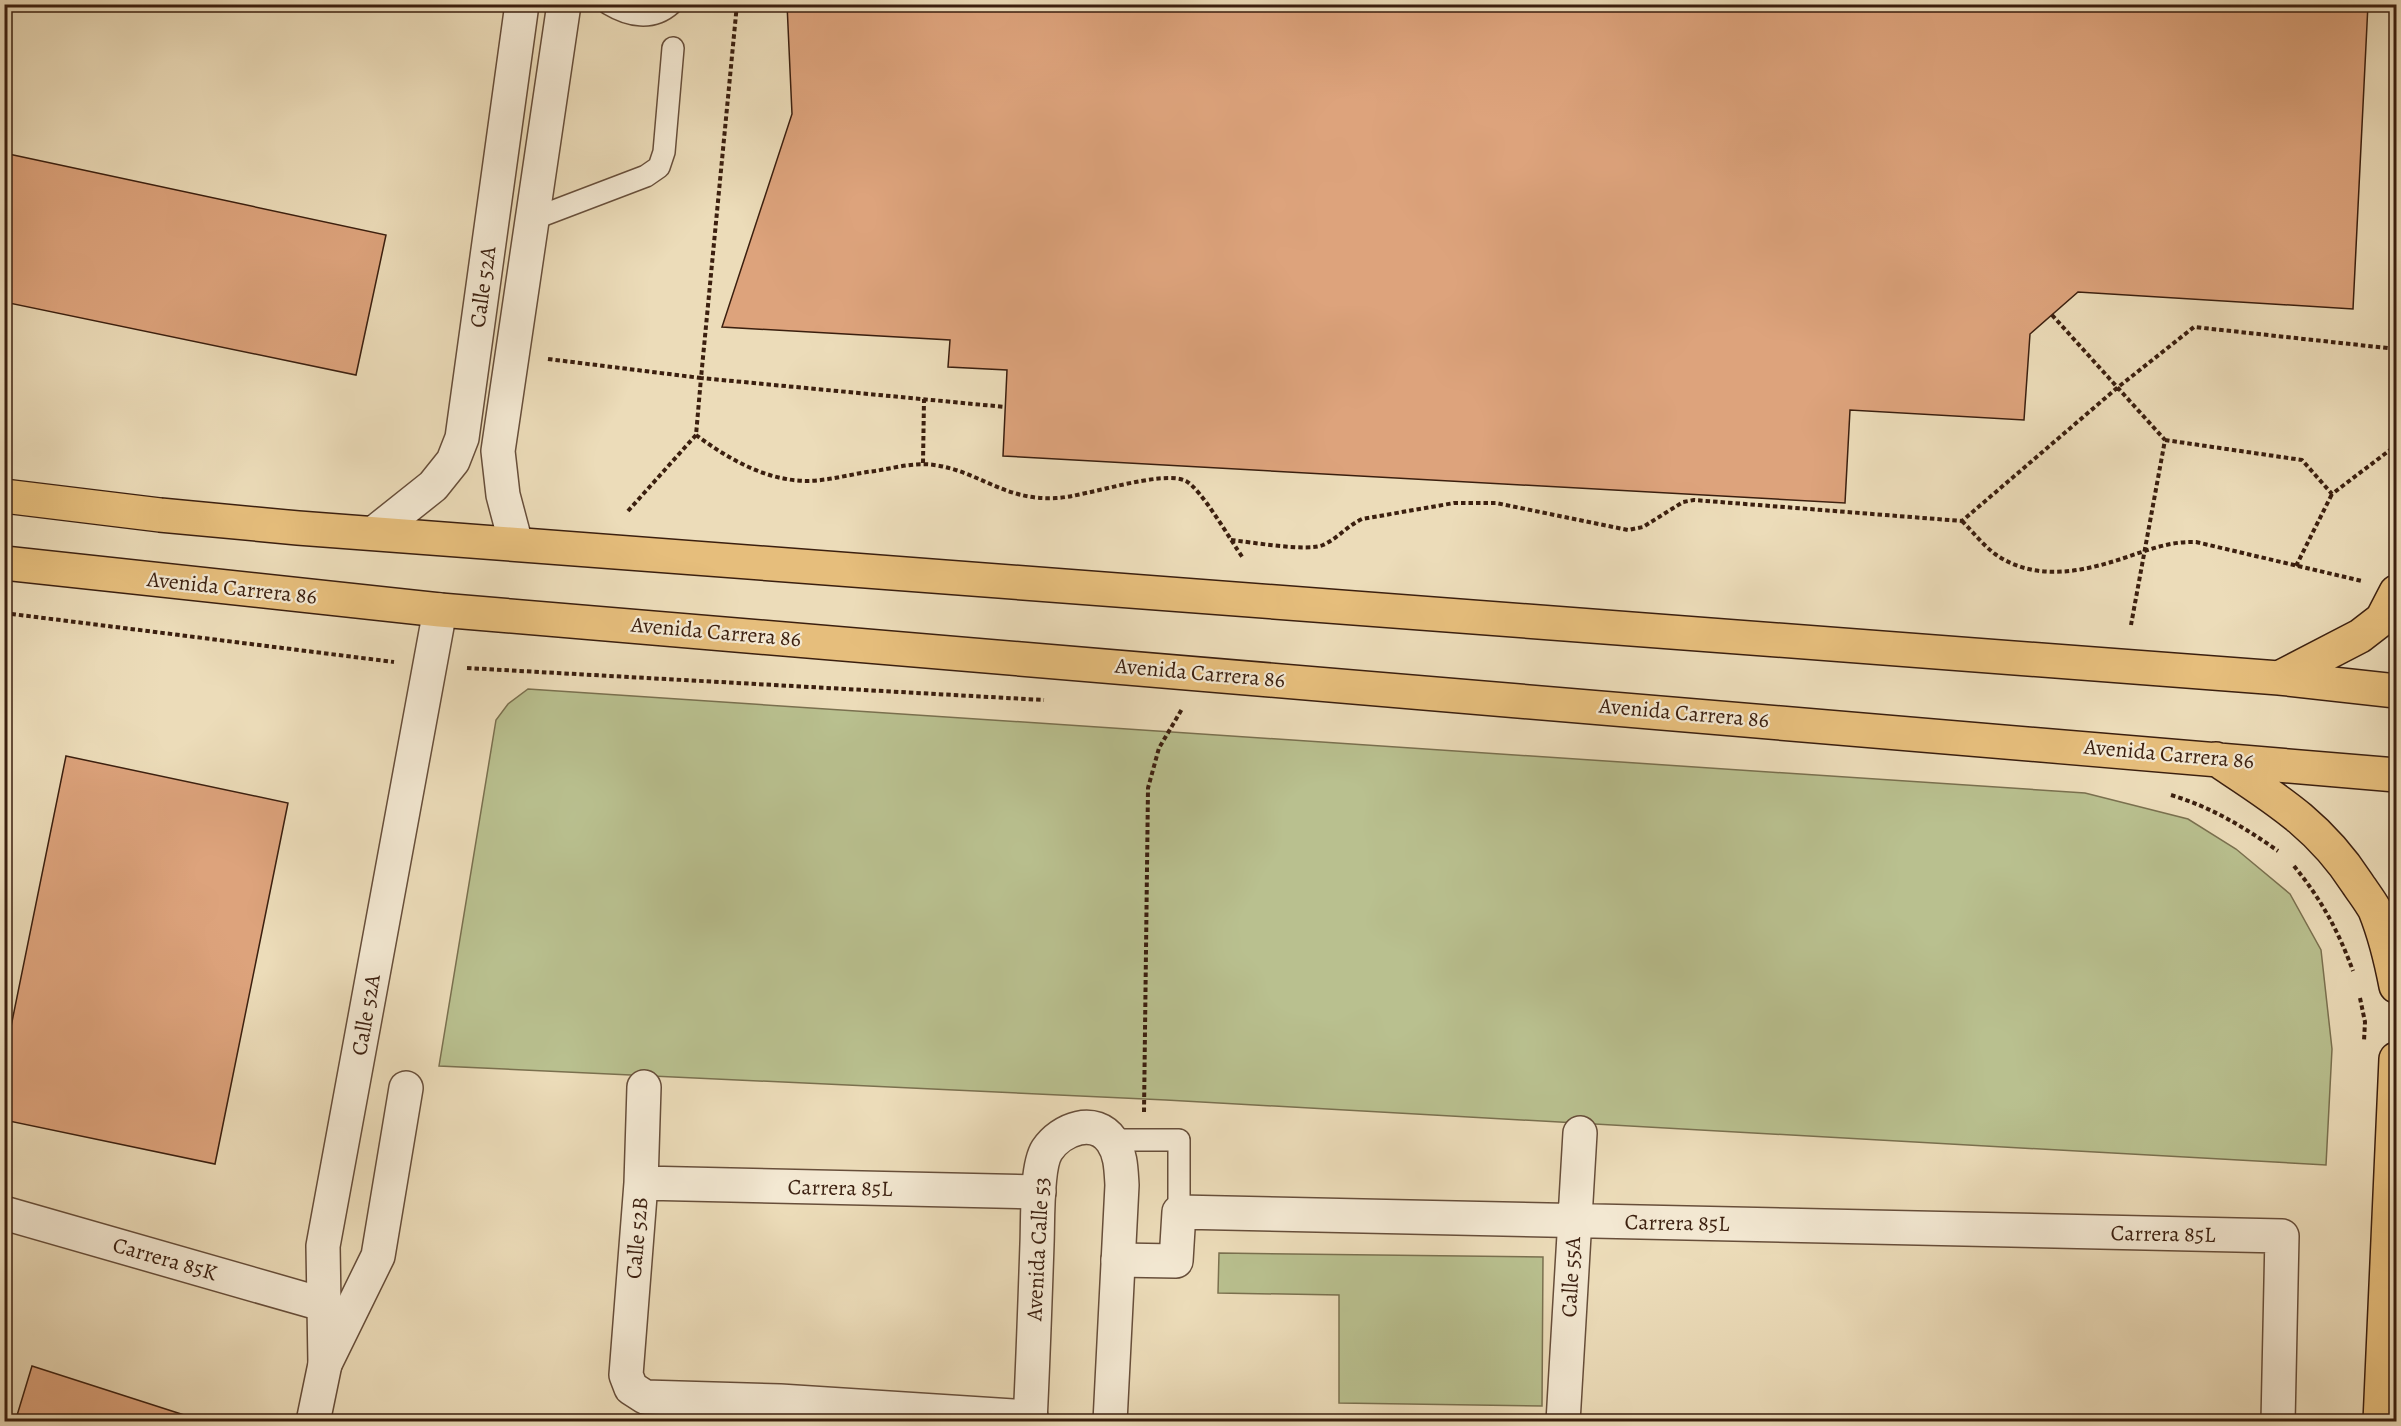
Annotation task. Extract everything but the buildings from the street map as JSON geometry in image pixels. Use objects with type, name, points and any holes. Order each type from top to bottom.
[{"type":"main road","points":[[10,496],[160,515],[374,533],[2279,678],[2397,691]]},
{"type":"main road","name":"Avenida Carrera 86","points":[[4,563],[440,610],[2397,775]]},
{"type":"main road","points":[[2279,678],[2360,636],[2382,619],[2397,592]]},
{"type":"main road","points":[[2215,758],[2290,809],[2318,832],[2346,864],[2374,908],[2388,946],[2397,986]]},
{"type":"main road","points":[[2380,1422],[2397,1059]]},
{"type":"street","name":"Calle 52A","points":[[374,533],[433,486],[453,462],[462,438],[522,4]]},
{"type":"street","name":"Calle 52A","points":[[516,544],[498,470],[498,451],[564,4]]},
{"type":"street","name":"Calle 52A","points":[[313,1422],[325,1364],[323,1246],[440,610]]},
{"type":"street","name":"Calle 52B","points":[[644,1087],[641,1183],[626,1375],[632,1388],[645,1397],[780,1412]]},
{"type":"street","points":[[325,1364],[378,1256],[406,1088]]},
{"type":"street","name":"Avenida Calle 53","points":[[1030,1419],[1039,1192],[1045,1152],[1066,1131],[1084,1126],[1111,1140]]},
{"type":"street","name":"Calle 55A","points":[[1563,1422],[1580,1133]]},
{"type":"street","points":[[1110,1422],[1122,1185],[1120,1159],[1111,1140]]},
{"type":"street","name":"Carrera 85L","points":[[641,1183],[1039,1192]]},
{"type":"street","name":"Carrera 85L","points":[[1179,1212],[2282,1236],[2278,1422]]},
{"type":"street","points":[[1118,1260],[1176,1262],[1179,1212]]},
{"type":"street","name":"Carrera 85K","points":[[4,1213],[325,1305]]},
{"type":"street","points":[[780,1412],[1030,1419]]},
{"type":"lane","points":[[609,4],[621,12],[648,15],[658,13],[671,4]]},
{"type":"lane","points":[[532,219],[646,176],[659,167],[664,152],[673,48]]},
{"type":"lane","points":[[1111,1140],[1179,1140],[1179,1212]]},
{"type":"path","points":[[627,511],[696,435],[737,4]]},
{"type":"path","points":[[2052,315],[2165,441],[2302,460],[2332,494]]},
{"type":"path","points":[[1962,521],[2117,388],[2194,327],[2397,350]]},
{"type":"path","points":[[544,359],[701,378],[1005,407]]},
{"type":"path","points":[[923,463],[924,399]]},
{"type":"path","points":[[696,435],[740,464],[764,473],[791,479],[820,480],[923,463],[958,470],[1024,497],[1042,499],[1060,498],[1130,483],[1177,479],[1194,487],[1243,558]]},
{"type":"path","points":[[2131,626],[2165,441]]},
{"type":"path","points":[[2296,566],[2332,494],[2390,450]]},
{"type":"path","points":[[1231,540],[1312,548],[1327,544],[1346,528],[1362,519],[1454,503],[1475,502],[1496,503],[1628,530],[1643,527],[1683,502],[1694,500],[1962,521],[1994,553],[2008,562],[2046,572],[2074,572],[2098,567],[2170,543],[2196,542],[2362,581]]},
{"type":"path","points":[[4,614],[430,666],[697,679],[1052,701]]},
{"type":"path","points":[[1144,1140],[1148,788],[1159,748],[1182,709],[1171,708]]},
{"type":"path","points":[[2161,793],[2196,803],[2226,817],[2285,856]]},
{"type":"path","points":[[2292,864],[2313,889],[2339,934],[2357,981]]},
{"type":"path","points":[[2359,992],[2365,1022],[2364,1046]]},
{"type":"green space","points":[[528,689],[2085,793],[2188,819],[2236,849],[2290,894],[2321,950],[2332,1049],[2326,1165],[1166,1100],[439,1066],[496,720],[508,704]]},
{"type":"green space","points":[[1219,1253],[1543,1257],[1542,1406],[1339,1403],[1339,1295],[1218,1293]]}]
